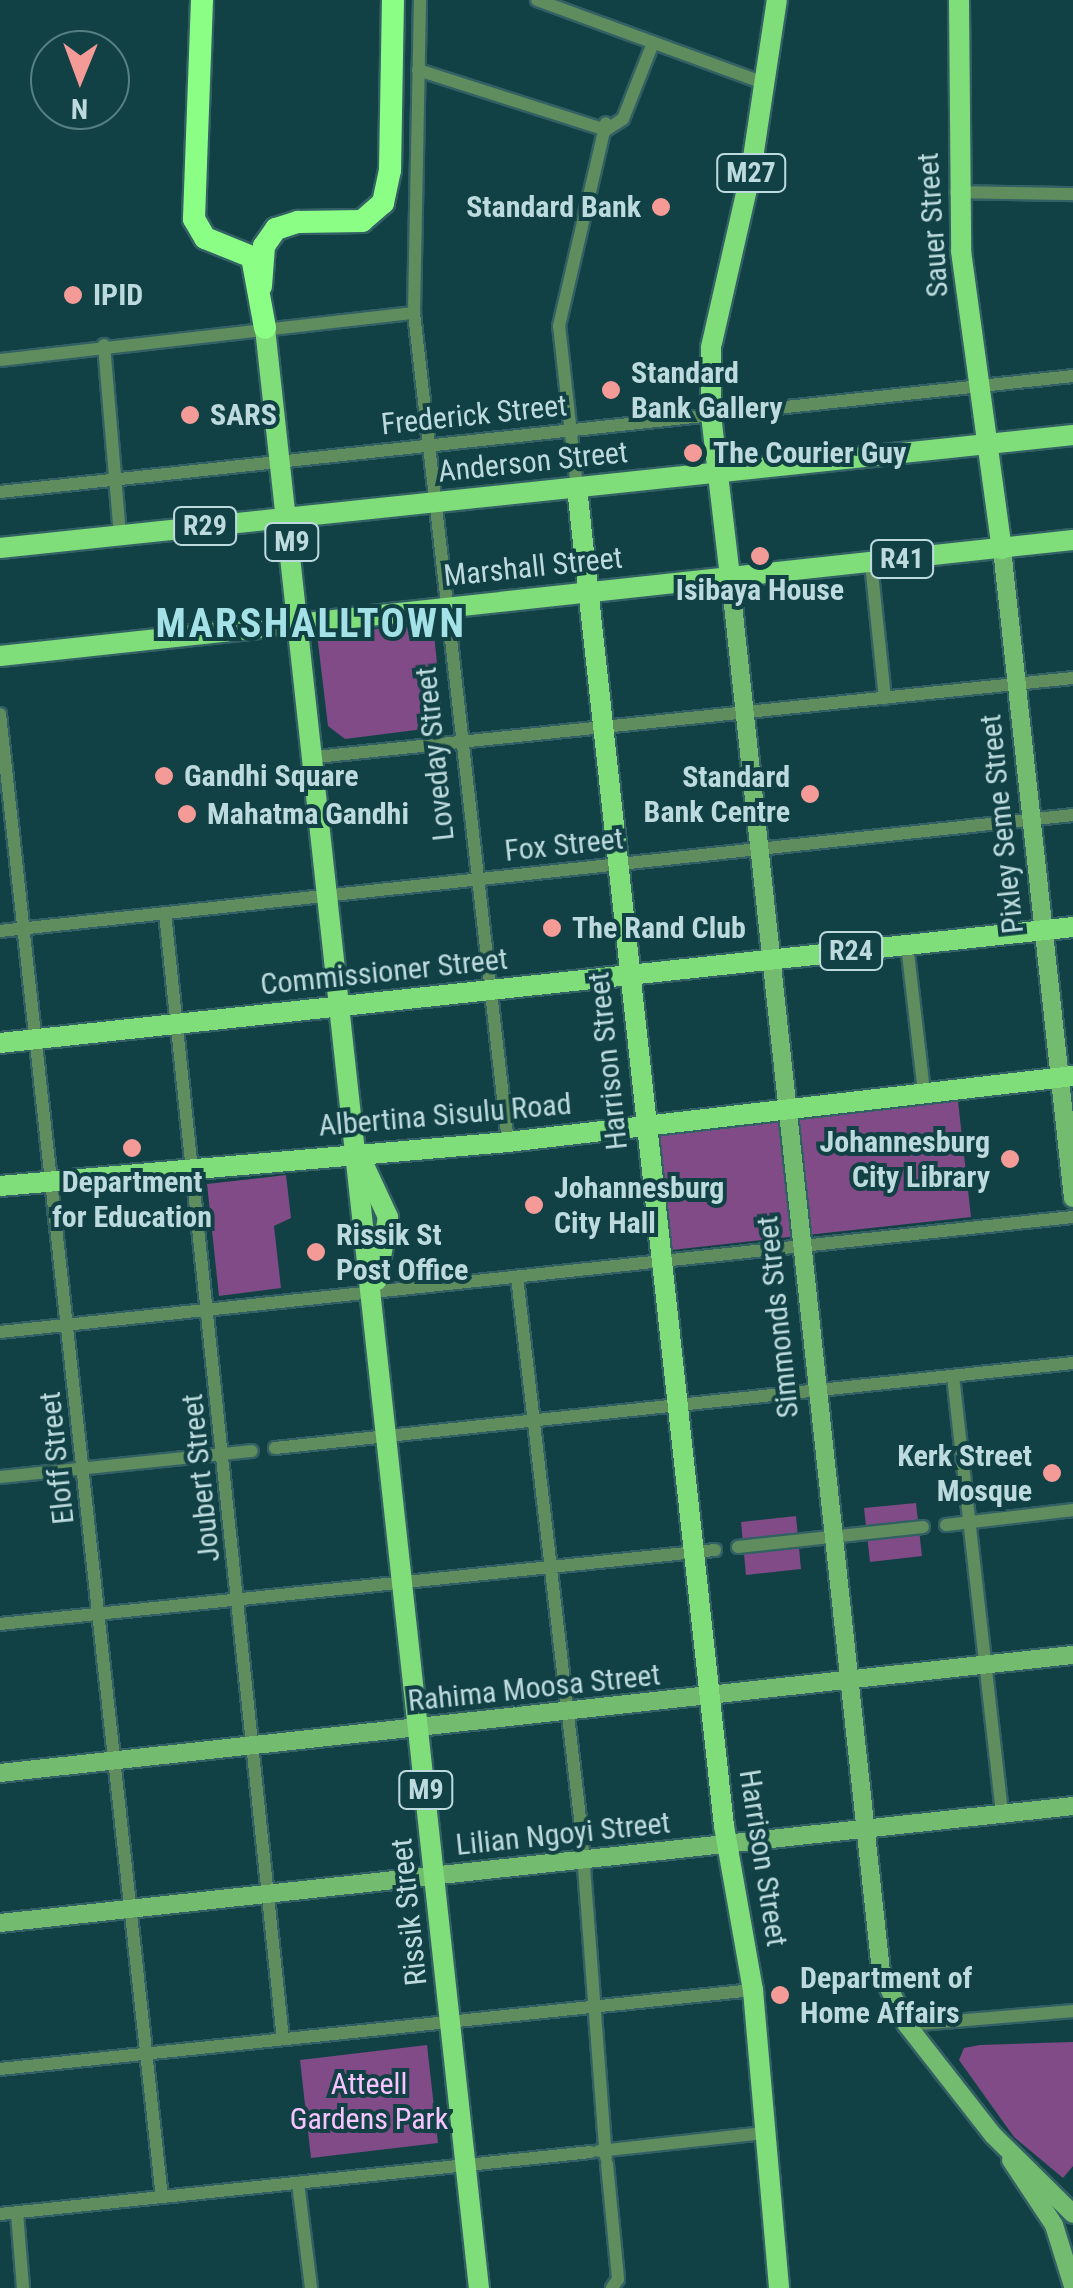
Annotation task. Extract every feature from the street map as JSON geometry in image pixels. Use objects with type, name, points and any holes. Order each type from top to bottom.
[{"type":"highway","points":[[202,0],[194,219],[205,238],[252,256],[265,328]]},
{"type":"highway","points":[[260,286],[264,246],[276,229],[298,222],[362,221],[382,203],[390,170],[394,0]]},
{"type":"main road","name":"Simmonds Street","points":[[777,0],[767,84],[711,344],[712,415],[862,1828],[881,1972],[907,2025],[993,2136],[1073,2214]]},
{"type":"main road","name":"Sauer Street","points":[[959,0],[956,192],[990,444]]},
{"type":"main road","name":"Rissik Street","points":[[265,328],[290,516],[479,2288]]},
{"type":"main road","name":"Anderson Street","points":[[0,548],[1073,435]]},
{"type":"main road","name":"Pixley Seme Street","points":[[990,444],[1044,930],[1067,1077],[1073,1198]]},
{"type":"main road","name":"Harrison Street","points":[[576,488],[660,1263],[678,1406],[704,1551],[710,1696],[728,1843],[753,1990],[779,2288]]},
{"type":"main road","name":"Marshall Street","points":[[0,656],[1073,540]]},
{"type":"main road","name":"Commissioner Street","points":[[0,1043],[1073,927]]},
{"type":"main road","name":"Albertina Sisulu Road","points":[[0,1186],[194,1164],[358,1156],[508,1142],[1067,1077]]},
{"type":"main road","name":"Rahima Moosa Street","points":[[0,1773],[1073,1655]]},
{"type":"main road","name":"Lilian Ngoyi Street","points":[[0,1922],[1073,1806]]},
{"type":"main road","points":[[993,2136],[1054,2226],[1073,2286]]},
{"type":"street","name":"Loveday Street","points":[[420,0],[414,313],[474,880],[508,1142]]},
{"type":"street","points":[[537,0],[767,84]]},
{"type":"street","points":[[418,70],[604,126],[623,118],[649,41]]},
{"type":"street","name":"Harrison Street","points":[[576,488],[559,326],[604,126]]},
{"type":"street","points":[[956,192],[1073,194]]},
{"type":"street","points":[[0,360],[104,345],[414,313]]},
{"type":"street","points":[[104,345],[120,537]]},
{"type":"street","name":"Frederick Street","points":[[0,492],[1073,376]]},
{"type":"street","points":[[871,562],[885,698]]},
{"type":"street","points":[[316,757],[602,732],[1073,678]]},
{"type":"street","name":"Eloff Street","points":[[0,714],[4,796],[84,1467],[162,2197]]},
{"type":"street","name":"Fox Street","points":[[0,931],[1073,815]]},
{"type":"street","name":"Joubert Street","points":[[166,912],[283,2039]]},
{"type":"street","points":[[907,945],[924,1093]]},
{"type":"street","points":[[0,1332],[1073,1217]]},
{"type":"street","points":[[517,1277],[584,1859],[602,2155],[615,2284]]},
{"type":"street","points":[[275,1448],[1073,1364]]},
{"type":"street","points":[[953,1376],[1002,1814]]},
{"type":"street","points":[[0,1477],[252,1451]]},
{"type":"street","points":[[946,1525],[1073,1510]]},
{"type":"street","points":[[738,1547],[922,1527]]},
{"type":"street","points":[[0,1624],[405,1578],[704,1551]]},
{"type":"street","points":[[0,2069],[753,1990]]},
{"type":"street","points":[[907,2025],[1073,2010]]},
{"type":"street","points":[[0,2214],[465,2165],[602,2155],[765,2133]]},
{"type":"street","points":[[298,2183],[311,2288]]},
{"type":"street","points":[[16,2213],[23,2288]]},
{"type":"green space","points":[[433,624],[442,713],[424,729],[345,739],[328,726],[317,634]]},
{"type":"green space","points":[[958,1101],[971,1217],[672,1250],[659,1134]]},
{"type":"green space","points":[[286,1175],[291,1218],[274,1226],[281,1288],[219,1296],[207,1184]]},
{"type":"green space","points":[[916,1503],[922,1556],[870,1562],[864,1508]]},
{"type":"green space","points":[[796,1516],[801,1569],[746,1575],[741,1522]]},
{"type":"green space","points":[[1073,2042],[1073,2166],[1063,2178],[1014,2137],[959,2060],[964,2048],[980,2045]]},
{"type":"green space","name":"Atteell Gardens Park","points":[[427,2045],[438,2143],[311,2158],[300,2060]]},
{"type":"place","name":"Standard Bank","points":[[661,207]]},
{"type":"place","name":"IPID","points":[[73,295]]},
{"type":"place","name":"Standard Bank Gallery","points":[[611,390]]},
{"type":"place","name":"SARS","points":[[190,415]]},
{"type":"place","name":"The Courier Guy","points":[[693,453]]},
{"type":"place","name":"Isibaya House","points":[[760,556]]},
{"type":"place","name":"Gandhi Square","points":[[164,776]]},
{"type":"place","name":"Standard Bank Centre","points":[[810,794]]},
{"type":"place","name":"Mahatma Gandhi","points":[[187,814]]},
{"type":"place","name":"The Rand Club","points":[[552,928]]},
{"type":"place","name":"Department for Education","points":[[132,1148]]},
{"type":"place","name":"Johannesburg City Library","points":[[1010,1159]]},
{"type":"place","name":"Johannesburg City Hall","points":[[534,1205]]},
{"type":"place","name":"Rissik St Post Office","points":[[316,1252]]},
{"type":"place","name":"Kerk Street Mosque","points":[[1052,1473]]},
{"type":"place","name":"Department of Home Affairs","points":[[780,1995]]},
{"type":"district","name":"MARSHALLTOWN","points":[[311,624]]}]
